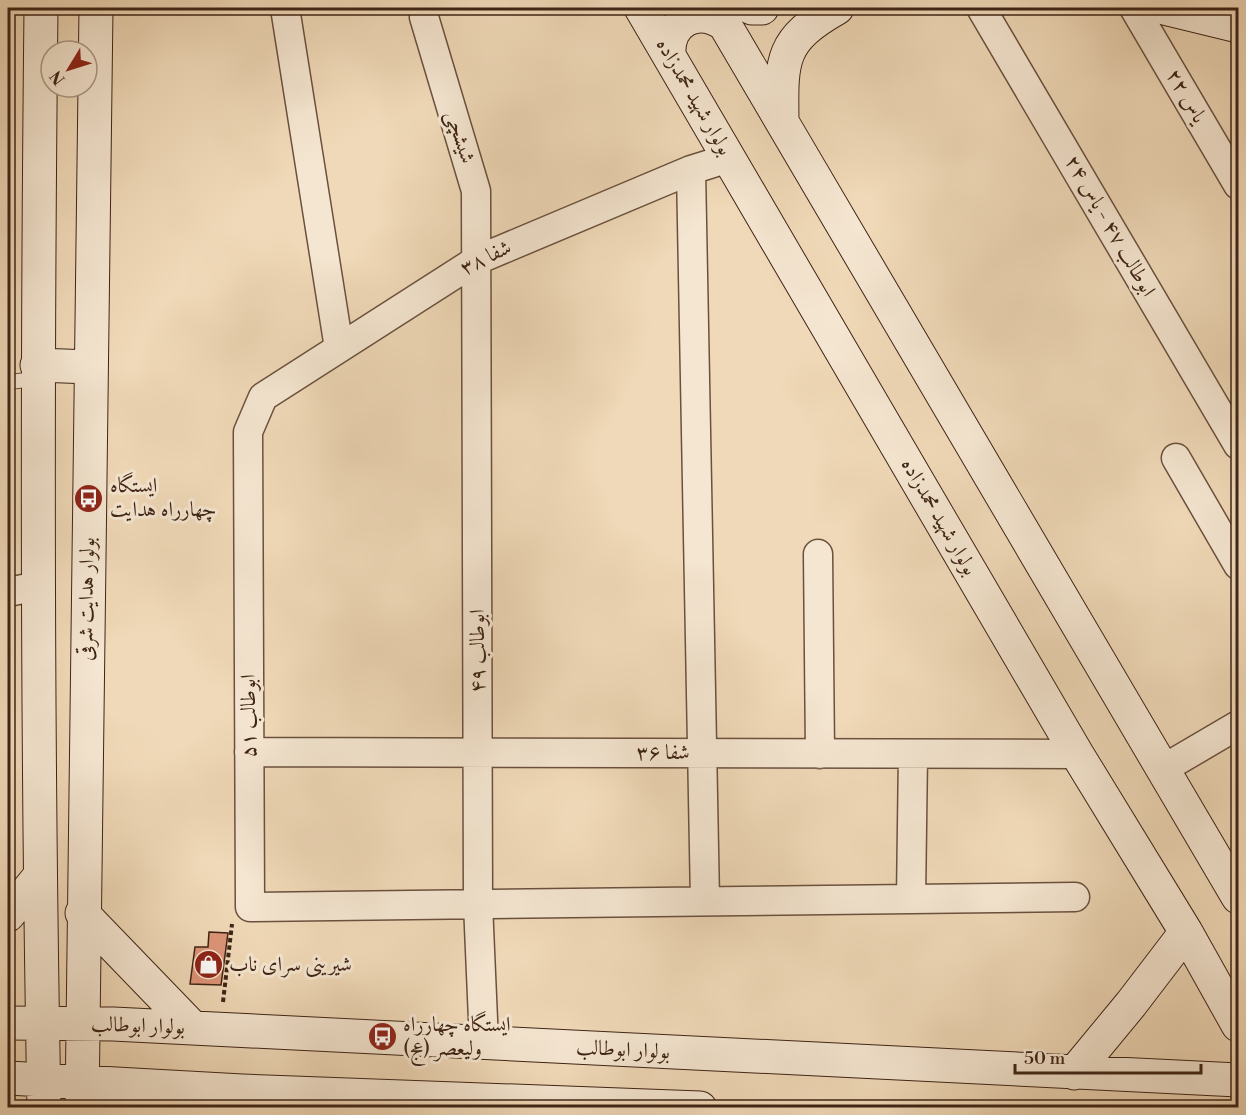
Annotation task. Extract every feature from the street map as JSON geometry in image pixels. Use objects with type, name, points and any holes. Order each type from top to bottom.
[{"type":"main road","points":[[41,8],[27,375],[23,589],[39,877],[44,1094]]},
{"type":"main road","name":"بولوار هدایت شرقی","points":[[82,1095],[82,912],[96,8]]},
{"type":"main road","name":"بولوار شهید محمدزاده","points":[[641,8],[1077,754],[1186,932],[1239,1025]]},
{"type":"main road","points":[[752,8],[762,8]]},
{"type":"main road","points":[[782,122],[781,71],[792,42],[814,21],[837,8]]},
{"type":"main road","points":[[1164,8],[1239,26]]},
{"type":"main road","points":[[669,55],[671,35],[685,19],[705,15],[719,16],[1239,897]]},
{"type":"main road","points":[[27,375],[91,367]]},
{"type":"main road","points":[[8,915],[39,877]]},
{"type":"main road","points":[[82,912],[207,1029]]},
{"type":"main road","points":[[1074,1073],[1186,932]]},
{"type":"main road","name":"بولوار ابوطالب","points":[[8,1023],[42,1022],[207,1029],[1239,1080]]},
{"type":"main road","points":[[8,1078],[44,1094],[700,1107]]},
{"type":"street","points":[[285,8],[339,348]]},
{"type":"street","name":"ابوطالب ۴۷ - یاس ۲۴","points":[[981,8],[1239,445]]},
{"type":"street","name":"یاس ۲۲","points":[[1134,8],[1239,185]]},
{"type":"street","name":"شیشچی","points":[[424,17],[477,191],[477,260]]},
{"type":"street","name":"شفا ۳۸","points":[[263,397],[477,260],[692,171],[729,158]]},
{"type":"street","points":[[692,171],[705,901]]},
{"type":"street","name":"ابوطالب ۴۹","points":[[477,260],[478,904],[484,1043]]},
{"type":"street","name":"ابوطالب ۵۱","points":[[250,907],[248,432],[263,397]]},
{"type":"street","points":[[1176,458],[1239,565]]},
{"type":"street","points":[[818,554],[820,754]]},
{"type":"street","points":[[1163,769],[1239,725]]},
{"type":"street","name":"شفا ۳۶","points":[[249,752],[1077,754]]},
{"type":"street","points":[[911,899],[913,754]]},
{"type":"street","points":[[250,907],[1075,897]]},
{"type":"path","points":[[207,1029],[231,925],[250,907]]},
{"type":"building","name":"شیرینی سرای ناب","points":[[209,932],[228,933],[221,985],[190,984],[195,947],[208,947]]},
{"type":"place","name":"ایستگاه چهارراه هدایت","points":[[89,498]]},
{"type":"place","name":"شیرینی سرای ناب","points":[[208,965]]},
{"type":"place","name":"ایستگاه چهارراه ولیعصر (عج)","points":[[382,1037]]}]
